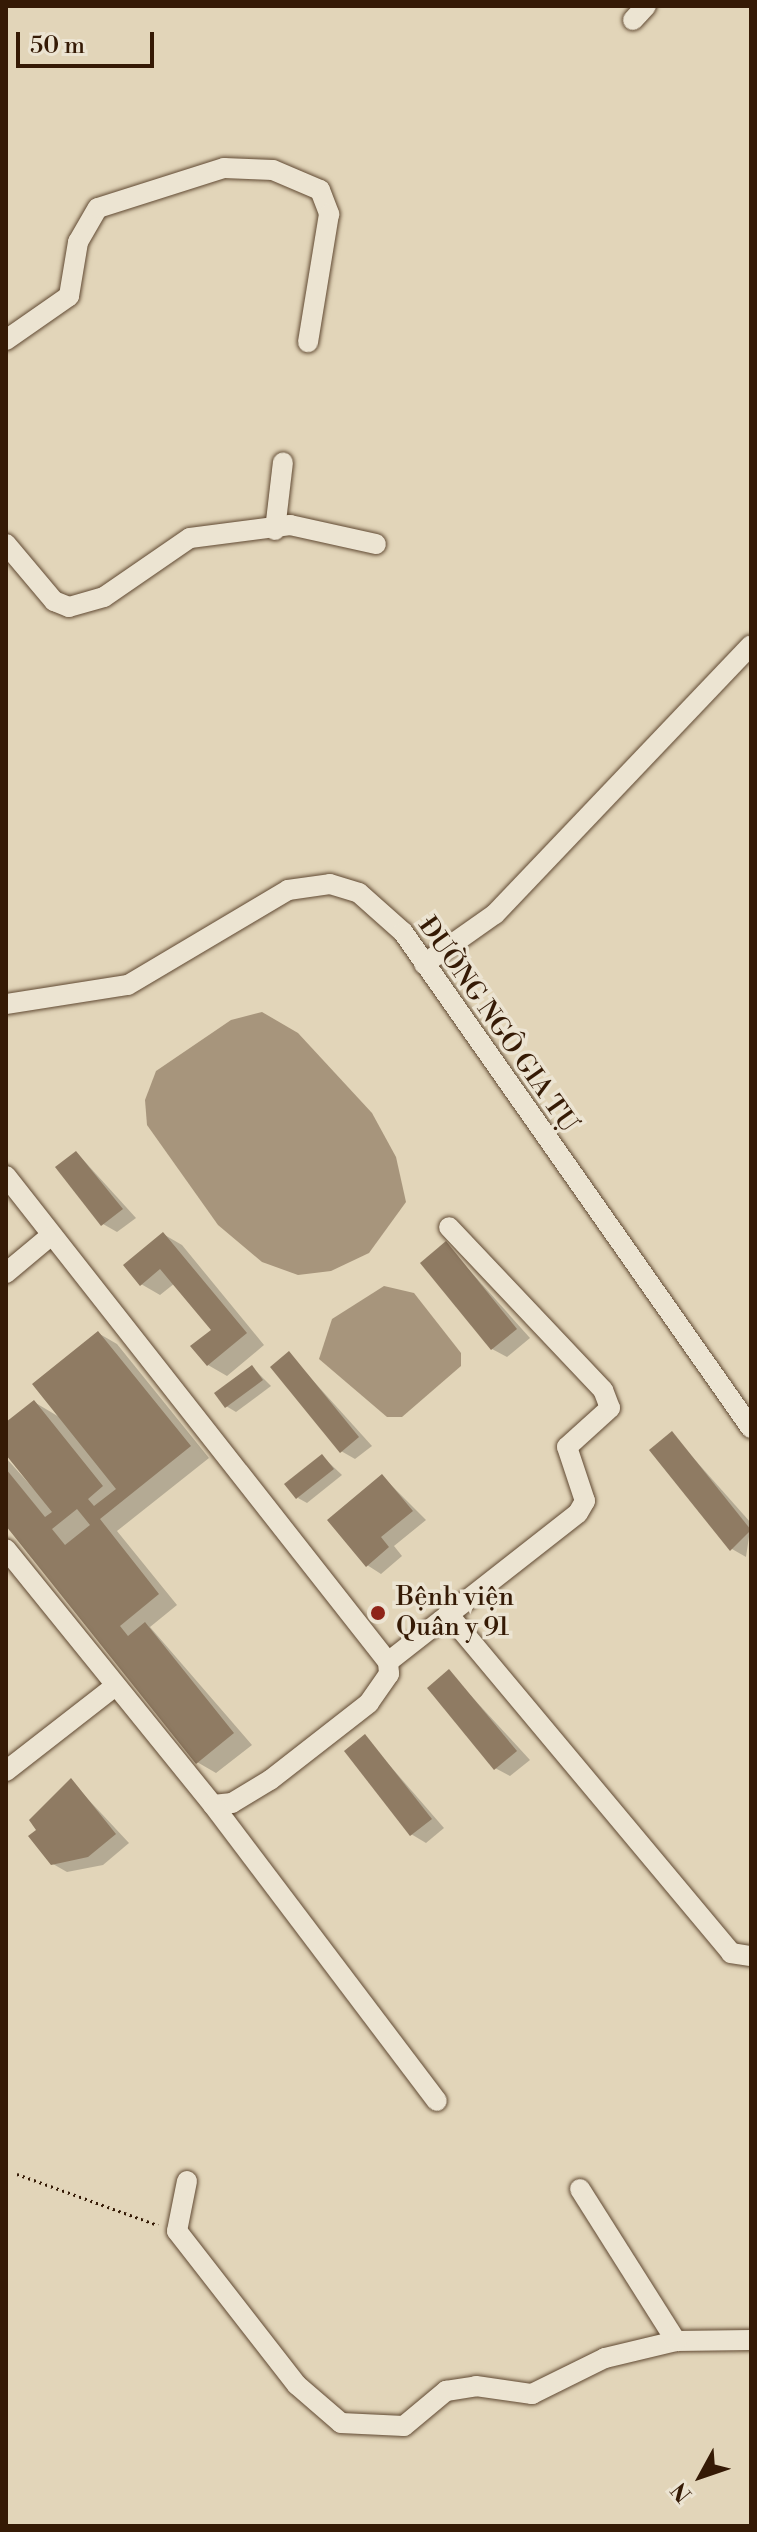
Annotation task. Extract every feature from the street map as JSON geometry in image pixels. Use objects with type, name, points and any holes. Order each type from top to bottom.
[{"type":"street","points":[[6,340],[69,296],[78,242],[98,208],[224,168],[273,170],[320,190],[329,214],[308,342]]},
{"type":"street","points":[[275,530],[283,462]]},
{"type":"street","points":[[6,544],[54,601],[69,607],[104,597],[179,541],[275,530],[290,525],[376,544]]},
{"type":"street","points":[[424,964],[495,914],[751,645]]},
{"type":"street","name":"ĐƯỜNG NGÔ GIA TỰ","points":[[6,1004],[128,985],[288,890],[330,884],[359,893],[403,932],[751,1428]]},
{"type":"street","points":[[6,1176],[49,1237],[388,1662]]},
{"type":"street","points":[[213,1805],[232,1803],[270,1780],[369,1703],[384,1688],[388,1662],[578,1513],[585,1501],[567,1447],[610,1408],[603,1390],[449,1227]]},
{"type":"street","points":[[6,1273],[49,1237]]},
{"type":"street","points":[[6,1549],[114,1687],[213,1805],[437,2101]]},
{"type":"street","points":[[448,1614],[731,1953],[751,1956]]},
{"type":"street","points":[[6,1771],[114,1687]]},
{"type":"street","points":[[187,2181],[177,2231],[297,2385],[341,2423],[361,2428],[404,2426],[446,2391],[476,2386],[532,2394],[605,2358],[676,2341],[751,2340]]},
{"type":"street","points":[[580,2189],[676,2341]]},
{"type":"path","points":[[17,2174],[177,2231]]},
{"type":"shaded area","points":[[262,1012],[298,1033],[372,1113],[396,1157],[406,1202],[369,1253],[331,1271],[298,1275],[262,1262],[218,1225],[147,1125],[145,1100],[156,1071],[231,1020]]},
{"type":"shaded area","points":[[384,1286],[414,1293],[461,1353],[461,1366],[402,1417],[387,1417],[319,1359],[332,1319]]},
{"type":"building","points":[[76,1151],[123,1209],[101,1226],[55,1167]]},
{"type":"building","points":[[163,1232],[247,1333],[207,1366],[190,1346],[211,1330],[160,1269],[140,1286],[123,1265]]},
{"type":"building","points":[[446,1241],[517,1329],[491,1350],[420,1263]]},
{"type":"building","points":[[98,1331],[191,1446],[100,1519],[159,1594],[120,1626],[128,1636],[145,1622],[234,1733],[196,1764],[6,1526],[6,1469],[45,1517],[52,1512],[6,1455],[6,1422],[34,1400],[103,1486],[88,1499],[94,1506],[116,1489],[32,1384]],"holes":[[[77,1509],[90,1525],[65,1545],[52,1529]]]},
{"type":"building","points":[[289,1351],[359,1437],[340,1453],[270,1367]]},
{"type":"building","points":[[252,1365],[263,1380],[225,1408],[214,1393]]},
{"type":"building","points":[[672,1431],[751,1530],[730,1551],[649,1450]]},
{"type":"building","points":[[322,1454],[334,1469],[296,1499],[284,1484]]},
{"type":"building","points":[[382,1474],[413,1511],[381,1537],[389,1547],[366,1567],[327,1520]]},
{"type":"building","points":[[449,1669],[517,1751],[494,1770],[427,1688]]},
{"type":"building","points":[[365,1734],[432,1819],[410,1836],[344,1751]]},
{"type":"building","points":[[71,1778],[116,1834],[88,1857],[51,1865],[28,1836],[36,1830],[29,1820]]},
{"type":"place","name":"Bệnh viện Quân y 91","points":[[378,1613]]}]
